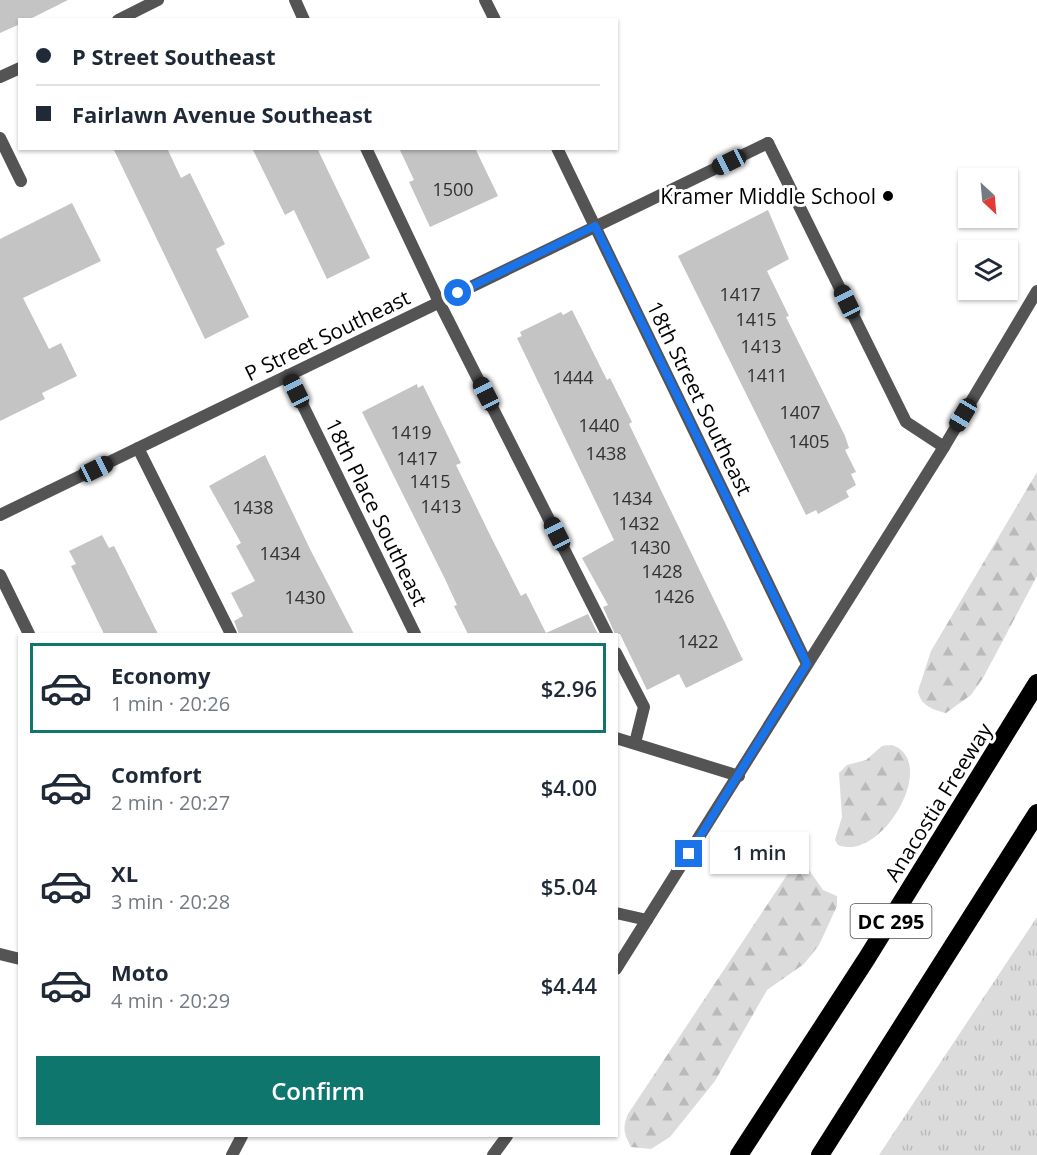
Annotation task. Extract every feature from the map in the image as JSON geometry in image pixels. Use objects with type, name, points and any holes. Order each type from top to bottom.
[{"type":"highway","name":"Anacostia Freeway","points":[[739,1155],[867,958],[1037,683]]},
{"type":"highway","name":"DC 295","points":[[820,1155],[1037,813]]},
{"type":"street","points":[[122,18],[158,0]]},
{"type":"street","points":[[295,0],[303,18]]},
{"type":"street","points":[[485,0],[494,18]]},
{"type":"street","points":[[0,77],[18,69]]},
{"type":"street","points":[[0,138],[21,181]]},
{"type":"street","name":"P Street Southeast","points":[[0,515],[768,143],[906,422],[944,447]]},
{"type":"street","points":[[367,150],[439,302],[606,633]]},
{"type":"street","name":"18th Street Southeast","points":[[558,150],[807,664]]},
{"type":"street","points":[[618,966],[944,447],[1037,291]]},
{"type":"street","name":"18th Place Southeast","points":[[288,375],[415,633]]},
{"type":"street","points":[[138,448],[230,633]]},
{"type":"street","points":[[0,575],[29,633]]},
{"type":"street","points":[[618,656],[644,707],[635,743]]},
{"type":"street","points":[[618,739],[739,776]]},
{"type":"street","points":[[618,913],[647,920]]},
{"type":"street","points":[[0,954],[18,958]]},
{"type":"street","points":[[232,1155],[241,1137]]},
{"type":"street","points":[[493,1155],[506,1137]]},
{"type":"green space","points":[[1037,472],[1037,576],[983,678],[971,695],[946,713],[932,708],[921,700],[918,691],[931,651]]},
{"type":"green space","points":[[892,745],[905,755],[910,770],[908,788],[900,808],[872,839],[855,847],[838,845],[835,840],[842,817],[839,773],[847,765],[866,760],[882,746]]},
{"type":"green space","points":[[795,863],[804,863],[823,890],[837,896],[837,906],[819,945],[804,964],[767,990],[715,1081],[670,1137],[651,1149],[631,1147],[625,1131],[628,1114]]},
{"type":"green space","points":[[1037,917],[1037,1155],[879,1155]]},
{"type":"building","points":[[0,0],[68,0],[32,18],[18,18],[18,25],[0,33]]},
{"type":"building","points":[[114,150],[168,150],[181,178],[190,173],[225,244],[216,249],[249,317],[205,339]]},
{"type":"building","points":[[253,150],[318,150],[370,258],[327,279],[294,210],[285,215]]},
{"type":"building","points":[[400,150],[476,150],[498,196],[430,227],[409,182],[414,180]]},
{"type":"building","points":[[72,203],[101,261],[23,298],[49,349],[61,343],[77,376],[42,393],[45,399],[0,421],[0,239]]},
{"type":"building","points":[[768,210],[789,259],[767,271],[789,316],[786,317],[845,436],[849,448],[845,450],[856,472],[851,474],[856,485],[846,491],[849,497],[818,514],[816,510],[806,515],[678,256]]},
{"type":"building","points":[[572,310],[607,380],[610,378],[632,422],[629,424],[743,660],[686,688],[679,674],[647,690],[620,634],[615,633],[603,607],[608,605],[582,558],[614,540],[517,338],[522,336],[520,332],[561,312],[563,315]]},
{"type":"building","points":[[417,384],[418,388],[423,385],[461,463],[456,465],[491,537],[521,596],[526,593],[546,633],[468,633],[454,606],[457,605],[445,579],[362,412]]},
{"type":"building","points":[[265,455],[353,633],[239,633],[234,621],[243,616],[231,593],[255,581],[236,546],[241,543],[209,486]]},
{"type":"building","points":[[102,535],[109,548],[114,546],[158,633],[104,633],[71,566],[76,564],[69,551]]},
{"type":"building","points":[[588,614],[598,633],[546,633]]},
{"type":"place","name":"Kramer Middle School","points":[[888,196]]},
{"type":"route","points":[[458,293],[595,226],[807,664],[689,854]]}]
